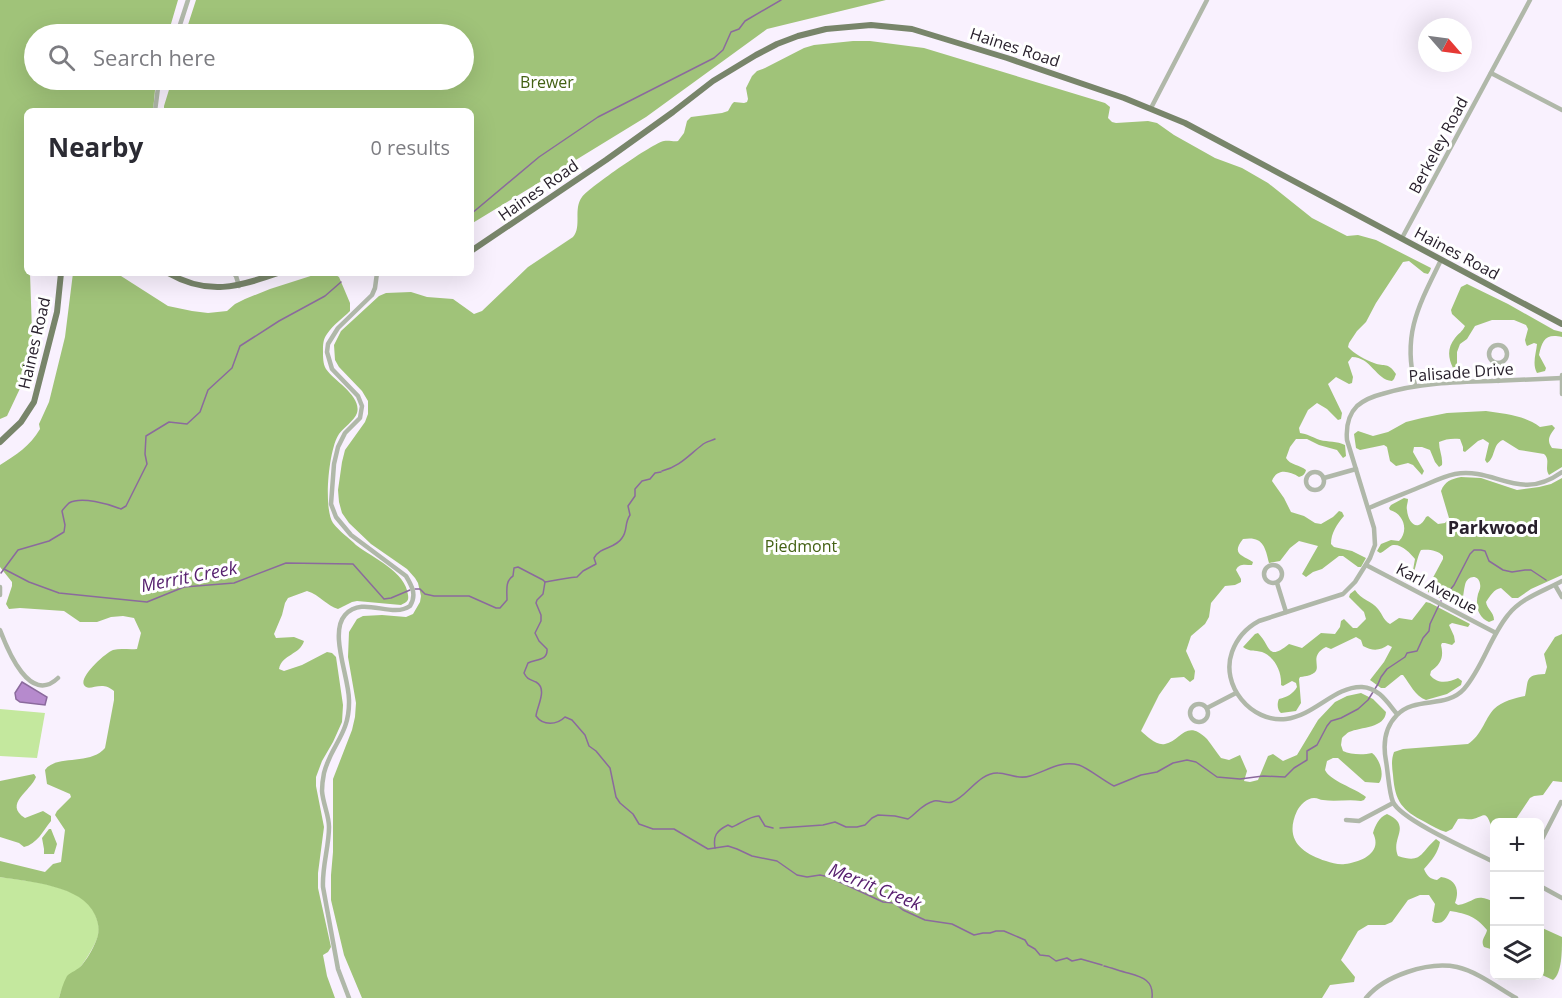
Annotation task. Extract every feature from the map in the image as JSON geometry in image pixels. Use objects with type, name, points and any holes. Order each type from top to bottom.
[{"type":"main road","name":"Haines Road","points":[[474,249],[606,160],[712,81],[756,55],[798,36],[826,29],[871,25],[912,29],[1007,58],[1151,108],[1185,123],[1562,324]]},
{"type":"main road","name":"Haines Road","points":[[0,442],[21,422],[34,402],[57,312],[61,276]]},
{"type":"main road","points":[[175,276],[196,285],[228,288],[269,276]]},
{"type":"street","points":[[180,24],[188,0]]},
{"type":"street","points":[[1151,108],[1207,0]]},
{"type":"street","name":"Berkeley Road","points":[[1402,238],[1530,0]]},
{"type":"street","points":[[1491,73],[1562,110]]},
{"type":"street","points":[[155,108],[158,90]]},
{"type":"street","points":[[1415,385],[1410,360],[1412,332],[1420,302],[1441,260]]},
{"type":"street","points":[[236,276],[239,286]]},
{"type":"street","points":[[349,998],[338,969],[322,887],[329,830],[322,791],[325,772],[346,726],[349,709],[339,627],[343,617],[354,609],[365,607],[403,609],[412,603],[414,594],[402,572],[351,535],[336,518],[331,504],[334,464],[338,447],[345,433],[360,418],[362,406],[358,396],[332,369],[327,352],[328,344],[338,328],[372,295],[377,276]]},
{"type":"street","points":[[1500,344],[1505,347],[1508,356],[1504,362],[1498,363],[1490,359],[1489,353],[1494,345],[1500,344]]},
{"type":"street","points":[[1498,363],[1498,381]]},
{"type":"street","points":[[1562,376],[1562,394]]},
{"type":"street","name":"Palisade Drive","points":[[1236,693],[1231,681],[1230,655],[1238,639],[1251,625],[1343,594],[1355,582],[1373,551],[1375,537],[1369,508],[1346,431],[1348,421],[1359,404],[1375,396],[1415,385],[1562,376]]},
{"type":"street","points":[[1324,478],[1356,469]]},
{"type":"street","points":[[1312,472],[1318,472],[1324,478],[1319,490],[1313,490],[1306,485],[1307,476],[1312,472]]},
{"type":"street","points":[[1369,508],[1453,474],[1474,473],[1503,482],[1526,485],[1552,479],[1562,472]]},
{"type":"street","points":[[1270,565],[1279,566],[1282,571],[1282,578],[1277,583],[1269,583],[1265,579],[1265,569],[1270,565]]},
{"type":"street","name":"Karl Avenue","points":[[1366,565],[1496,633]]},
{"type":"street","points":[[1490,860],[1413,820],[1393,803],[1384,748],[1386,731],[1397,714],[1412,706],[1448,700],[1462,692],[1509,614],[1527,599],[1562,581]]},
{"type":"street","points":[[1277,583],[1286,612]]},
{"type":"street","points":[[1555,585],[1562,597]]},
{"type":"street","points":[[0,587],[0,595]]},
{"type":"street","points":[[0,630],[22,673],[29,680],[48,685],[58,678]]},
{"type":"street","points":[[1207,708],[1236,693],[1257,713],[1267,717],[1285,719],[1305,714],[1346,690],[1363,687],[1378,692],[1397,714]]},
{"type":"street","points":[[1544,834],[1561,802]]},
{"type":"street","points":[[1346,820],[1359,821],[1393,803]]},
{"type":"street","points":[[1544,888],[1562,897]]},
{"type":"street","points":[[1366,998],[1383,982],[1407,971],[1435,966],[1456,967],[1482,978],[1516,998]]},
{"type":"green space","points":[[0,0],[178,0],[171,24],[24,24],[24,90],[155,90],[153,108],[24,108],[24,276],[30,276],[33,361],[7,416],[0,419]]},
{"type":"green space","name":"Brewer","points":[[196,0],[886,0],[767,29],[646,117],[474,222],[474,108],[164,108],[164,106],[169,90],[474,90],[474,24],[188,24]]},
{"type":"green space","name":"Piedmont","points":[[870,41],[924,48],[1105,103],[1110,107],[1108,118],[1112,122],[1157,123],[1215,158],[1242,168],[1268,183],[1312,218],[1347,236],[1358,235],[1376,240],[1431,268],[1428,274],[1409,261],[1403,262],[1366,322],[1349,343],[1348,347],[1353,352],[1374,363],[1391,368],[1396,374],[1394,379],[1386,380],[1369,364],[1352,357],[1348,362],[1353,377],[1352,383],[1349,384],[1336,377],[1328,384],[1342,413],[1341,419],[1338,420],[1317,403],[1308,410],[1299,428],[1300,433],[1345,445],[1346,456],[1343,458],[1337,450],[1307,439],[1296,439],[1286,458],[1306,470],[1305,473],[1299,477],[1291,473],[1280,472],[1272,481],[1291,512],[1315,523],[1321,524],[1339,511],[1342,512],[1344,516],[1335,529],[1331,544],[1366,558],[1361,567],[1339,556],[1322,569],[1306,577],[1302,574],[1318,546],[1299,541],[1280,561],[1269,563],[1262,543],[1255,539],[1243,539],[1238,551],[1253,562],[1252,565],[1242,565],[1237,568],[1241,582],[1225,586],[1211,603],[1209,617],[1205,624],[1191,636],[1186,651],[1195,671],[1194,679],[1190,682],[1184,677],[1171,678],[1159,695],[1141,731],[1158,744],[1165,744],[1184,732],[1194,730],[1207,739],[1221,758],[1229,760],[1240,755],[1247,771],[1244,781],[1250,782],[1258,780],[1268,756],[1273,754],[1283,761],[1297,755],[1318,720],[1335,702],[1361,693],[1373,699],[1386,712],[1385,717],[1377,724],[1348,732],[1342,738],[1341,745],[1343,751],[1346,752],[1372,753],[1382,772],[1381,780],[1379,783],[1365,782],[1338,758],[1327,761],[1325,770],[1328,774],[1366,797],[1361,801],[1328,801],[1311,798],[1298,809],[1293,821],[1294,837],[1302,849],[1309,854],[1340,864],[1364,859],[1373,851],[1375,840],[1373,833],[1380,819],[1387,814],[1399,823],[1396,850],[1398,856],[1416,858],[1436,839],[1440,842],[1439,846],[1424,869],[1432,879],[1446,878],[1456,886],[1455,903],[1458,905],[1479,898],[1490,900],[1490,949],[1483,945],[1487,930],[1479,922],[1471,916],[1450,911],[1443,921],[1435,923],[1432,921],[1435,904],[1429,895],[1420,895],[1408,900],[1392,922],[1385,925],[1368,925],[1358,931],[1341,960],[1355,977],[1354,982],[1330,985],[1322,998],[362,998],[344,955],[331,900],[333,779],[352,730],[356,703],[348,657],[349,632],[357,619],[363,616],[406,617],[413,614],[421,596],[418,583],[407,569],[371,544],[342,513],[338,490],[342,462],[345,450],[365,422],[368,414],[368,401],[362,391],[339,367],[335,360],[334,345],[341,331],[379,296],[386,293],[411,292],[427,297],[453,299],[474,314],[482,311],[528,267],[573,237],[577,228],[579,202],[587,192],[635,157],[658,144],[678,141],[691,117],[722,113],[728,111],[734,102],[747,102],[746,88],[757,71],[814,45]]},
{"type":"green space","points":[[73,276],[121,276],[168,306],[208,313],[227,311],[245,299],[311,276],[337,276],[350,303],[350,311],[329,331],[323,344],[323,360],[326,369],[351,395],[357,407],[356,416],[335,441],[328,478],[328,505],[335,526],[356,545],[395,572],[406,587],[408,599],[401,605],[357,601],[338,609],[307,591],[288,598],[274,634],[276,638],[294,637],[304,641],[299,649],[281,664],[279,669],[284,671],[327,652],[336,657],[343,705],[342,722],[316,777],[324,827],[318,888],[331,947],[323,955],[335,998],[59,998],[67,976],[82,965],[95,944],[98,925],[95,915],[79,897],[67,891],[39,883],[0,877],[0,861],[45,872],[53,864],[61,862],[65,830],[55,815],[71,797],[70,794],[47,784],[45,770],[57,762],[91,757],[105,748],[114,691],[105,686],[89,688],[84,685],[83,681],[99,660],[109,652],[116,649],[137,649],[141,633],[134,618],[123,616],[97,622],[80,622],[64,611],[9,609],[6,604],[12,582],[0,567],[0,465],[27,445],[40,429],[39,424],[49,402],[65,337]]},
{"type":"green space","points":[[1467,284],[1554,330],[1562,332],[1562,337],[1548,337],[1542,345],[1539,355],[1546,368],[1545,371],[1537,373],[1535,363],[1537,344],[1527,346],[1525,340],[1528,329],[1526,325],[1514,320],[1492,320],[1475,326],[1467,339],[1460,344],[1457,352],[1457,366],[1453,368],[1449,357],[1452,342],[1465,326],[1452,314],[1451,310],[1461,287]]},
{"type":"green space","points":[[1486,411],[1521,417],[1540,427],[1552,425],[1555,428],[1550,435],[1549,442],[1552,448],[1562,449],[1562,467],[1549,475],[1544,454],[1519,450],[1503,440],[1497,445],[1492,458],[1487,463],[1485,460],[1489,443],[1483,439],[1465,452],[1460,439],[1441,441],[1439,442],[1442,465],[1439,467],[1430,450],[1414,447],[1413,452],[1424,471],[1422,475],[1408,463],[1396,466],[1390,461],[1387,447],[1384,445],[1360,450],[1356,448],[1354,434],[1358,431],[1373,436],[1422,418],[1447,413]]},
{"type":"green space","points":[[1461,477],[1481,478],[1517,490],[1551,484],[1562,478],[1562,575],[1531,589],[1518,598],[1512,598],[1501,588],[1496,590],[1486,602],[1494,617],[1494,620],[1489,622],[1478,611],[1477,598],[1480,585],[1475,577],[1466,582],[1462,600],[1457,607],[1428,592],[1429,585],[1443,559],[1438,552],[1421,550],[1414,571],[1406,582],[1404,580],[1413,570],[1415,559],[1411,554],[1403,547],[1396,545],[1380,553],[1377,551],[1381,544],[1391,540],[1399,541],[1404,532],[1404,523],[1399,515],[1390,510],[1391,505],[1404,498],[1408,499],[1408,515],[1414,524],[1420,524],[1428,516],[1438,524],[1445,523],[1449,518],[1441,491],[1449,481]]},
{"type":"green space","points":[[1355,590],[1376,606],[1390,624],[1399,618],[1412,620],[1426,602],[1470,624],[1468,627],[1452,623],[1449,625],[1455,642],[1452,645],[1442,643],[1441,660],[1430,675],[1440,681],[1458,678],[1462,681],[1461,685],[1447,694],[1426,700],[1416,693],[1403,675],[1385,688],[1381,688],[1370,680],[1392,647],[1388,645],[1376,650],[1370,649],[1363,646],[1361,640],[1356,637],[1331,649],[1326,647],[1320,652],[1317,656],[1315,672],[1299,679],[1301,703],[1296,711],[1281,713],[1278,706],[1279,699],[1294,692],[1297,687],[1296,683],[1292,681],[1281,685],[1279,670],[1271,657],[1243,647],[1258,633],[1270,650],[1277,652],[1289,644],[1302,648],[1321,633],[1335,634],[1344,619],[1353,628],[1357,628],[1366,619],[1364,612],[1349,597]]},
{"type":"green space","points":[[1562,634],[1562,782],[1553,781],[1543,795],[1530,798],[1517,818],[1490,818],[1490,824],[1486,816],[1458,819],[1452,829],[1446,832],[1417,818],[1405,809],[1398,799],[1394,784],[1392,758],[1394,752],[1403,749],[1468,744],[1477,736],[1497,706],[1525,696],[1530,677],[1545,674],[1547,667],[1544,654],[1555,637]]},
{"type":"green space","points":[[0,709],[45,713],[37,758],[0,756]]},
{"type":"green space","points":[[34,774],[36,777],[20,798],[17,808],[25,818],[43,811],[51,816],[51,821],[36,840],[24,847],[0,837],[0,781]]},
{"type":"green space","points":[[49,829],[57,844],[54,854],[44,854],[42,838]]},
{"type":"green space","points":[[0,877],[54,886],[67,891],[89,904],[95,914],[99,928],[98,937],[84,962],[66,983],[59,998],[0,998]]},
{"type":"green space","points":[[1544,929],[1562,937],[1560,967],[1553,980],[1544,976]]},
{"type":"shaded area","points":[[22,682],[47,697],[45,705],[20,702],[16,699],[15,693]]},
{"type":"waterway","points":[[474,211],[539,157],[598,117],[714,58],[723,50],[731,32],[781,0]]},
{"type":"waterway","points":[[1,573],[18,550],[49,541],[64,532],[62,511],[69,503],[80,500],[121,509],[126,506],[147,464],[146,436],[169,422],[187,424],[200,412],[208,390],[232,368],[240,346],[325,296],[341,282]]},
{"type":"waterway","points":[[662,471],[679,464],[703,444],[715,439]]},
{"type":"waterway","points":[[545,582],[577,577],[596,564],[594,558],[597,554],[619,542],[624,535],[630,515],[628,506],[635,496],[635,489],[642,481],[661,472]]},
{"type":"waterway","points":[[1441,601],[1454,585],[1474,550],[1485,551],[1489,561],[1503,570],[1512,572],[1531,570],[1546,580]]},
{"type":"waterway","name":"Merrit Creek","points":[[4,569],[29,582],[59,593],[147,602],[184,587],[234,583],[286,563],[353,564],[384,599],[410,590]]},
{"type":"waterway","name":"Merrit Creek","points":[[415,589],[434,596],[469,596],[500,608],[507,600],[508,583],[513,576],[514,568],[518,567],[545,582],[543,594],[536,603],[541,621],[535,633],[547,649],[547,653],[544,658],[528,663],[524,673],[541,689],[536,716],[546,723],[558,722],[565,717],[572,720],[585,735],[589,746],[610,768],[616,797],[633,814],[639,824],[653,829],[674,829],[708,849],[728,846],[752,856],[777,861],[797,875],[829,877],[883,902],[894,903],[903,910],[925,920],[952,924],[974,935],[1004,931],[1025,940],[1040,955],[1049,956],[1056,961],[1067,958],[1072,961],[1081,959],[1102,965]]},
{"type":"waterway","points":[[780,828],[835,822],[846,827],[857,827],[865,825],[878,815],[908,819],[930,802],[957,800],[991,774],[1002,773],[1026,777],[1066,764],[1079,765],[1114,786],[1141,775],[1157,772],[1173,763],[1187,760],[1196,762],[1217,777],[1240,779],[1263,776],[1285,777],[1307,760],[1307,751],[1317,745],[1331,721],[1358,709],[1368,700],[1387,669],[1405,657],[1407,653],[1417,651],[1429,631],[1439,605]]},
{"type":"waterway","points":[[715,848],[716,834],[728,825],[732,827],[749,818],[759,816],[765,826],[773,828]]},
{"type":"waterway","name":"Merrit Creek","points":[[1104,966],[1146,980],[1151,987],[1152,998]]},
{"type":"district","name":"Parkwood","points":[[1493,528]]}]
